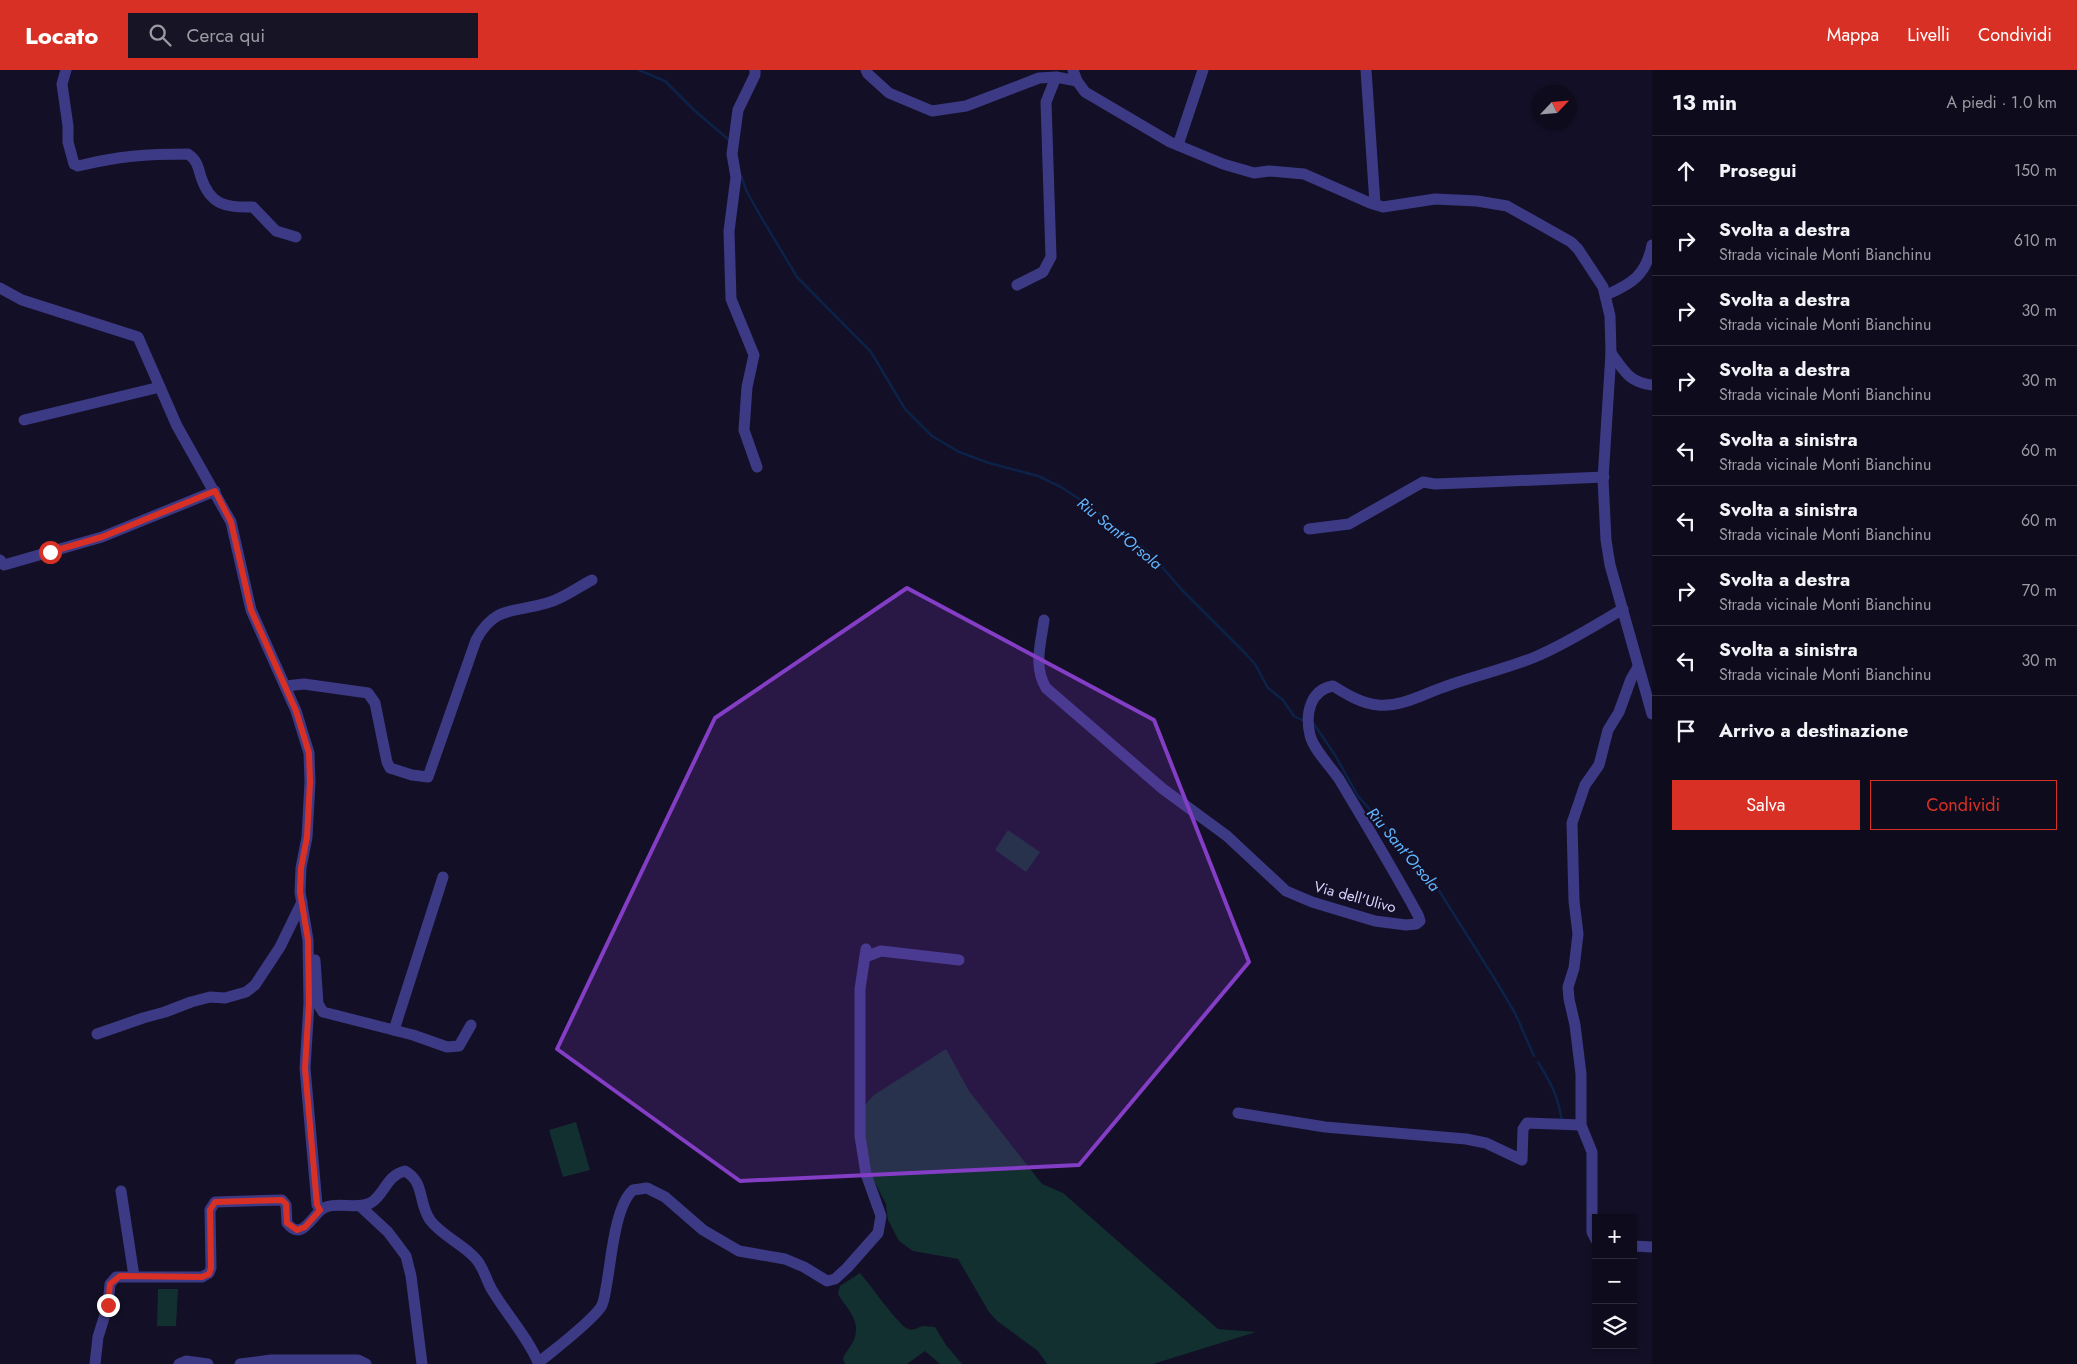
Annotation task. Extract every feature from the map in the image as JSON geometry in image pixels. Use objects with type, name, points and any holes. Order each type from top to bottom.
[{"type":"street","points":[[66,70],[62,84],[68,126],[68,142],[74,164],[78,166],[118,157],[150,153],[188,154],[197,161],[204,185],[216,201],[228,207],[252,207],[276,231],[296,237]]},
{"type":"street","points":[[755,70],[755,75],[738,110],[732,154],[736,177],[729,231],[731,299],[754,355],[747,387],[744,430],[757,466]]},
{"type":"street","points":[[866,70],[889,94],[932,111],[966,106],[1040,78],[1056,77],[1077,81]]},
{"type":"street","points":[[1074,70],[1077,81],[1085,92],[1178,145],[1223,164],[1254,174],[1269,171],[1304,174],[1383,207],[1435,198],[1477,201],[1507,206],[1570,242],[1578,249],[1603,287],[1610,316],[1611,353],[1604,476],[1606,540],[1610,565],[1652,714]]},
{"type":"street","points":[[1178,145],[1203,70]]},
{"type":"street","points":[[1366,70],[1375,204]]},
{"type":"street","points":[[1017,285],[1043,272],[1051,256],[1046,102],[1056,77]]},
{"type":"street","points":[[1606,295],[1625,287],[1638,276],[1649,260],[1652,245]]},
{"type":"street","points":[[0,288],[22,300],[138,337],[177,426],[231,522],[251,610],[286,686],[309,753],[310,782],[307,837],[301,868],[301,897],[308,940],[309,1003],[305,1068],[317,1205],[320,1210]]},
{"type":"street","points":[[1611,353],[1632,379],[1639,383],[1652,385]]},
{"type":"street","points":[[24,420],[160,387]]},
{"type":"street","points":[[1309,529],[1349,524],[1423,482],[1435,484],[1604,476]]},
{"type":"street","points":[[0,560],[4,565],[102,537],[215,491]]},
{"type":"street","points":[[286,686],[304,684],[368,693],[375,703],[387,762],[390,768],[412,775],[428,777],[476,640],[483,627],[489,621],[509,610],[548,603],[592,580]]},
{"type":"street","name":"Via dell'Ulivo","points":[[1044,620],[1038,668],[1046,688],[1146,775],[1227,836],[1286,891],[1312,902],[1374,920],[1406,925],[1416,924],[1420,921],[1418,915],[1338,778],[1314,745],[1309,734],[1310,701],[1318,692],[1332,686],[1357,700],[1378,705],[1398,704],[1535,657],[1579,635],[1623,609]]},
{"type":"street","points":[[1592,1214],[1592,1152],[1581,1124],[1581,1074],[1568,993],[1577,954],[1578,934],[1574,901],[1572,823],[1585,785],[1600,765],[1608,730],[1619,712],[1631,679],[1638,667]]},
{"type":"street","points":[[394,1030],[442,877]]},
{"type":"street","points":[[301,897],[307,898],[315,954],[318,1004],[323,1012],[394,1030],[447,1047],[455,1047],[463,1042],[471,1025]]},
{"type":"street","points":[[97,1034],[191,1002],[210,997],[225,998],[246,992],[255,985],[280,947],[301,897]]},
{"type":"street","points":[[95,1364],[98,1337],[108,1305],[110,1284],[120,1276],[202,1277],[207,1275],[211,1268],[210,1210],[213,1204],[218,1201],[282,1200],[286,1204],[287,1223],[297,1230],[305,1227],[325,1207],[348,1204],[360,1206],[369,1203],[376,1198],[392,1176],[405,1171],[417,1181],[422,1206],[428,1218],[436,1227],[476,1259],[492,1289],[530,1344],[539,1363],[602,1306],[613,1243],[624,1205],[633,1190],[647,1188],[665,1197],[703,1230],[739,1251],[785,1259],[804,1267],[827,1281],[835,1278],[847,1268],[878,1233],[881,1216],[866,1174],[860,1136],[860,989],[866,953],[881,951],[959,960]]},
{"type":"street","points":[[1238,1113],[1325,1127],[1466,1139],[1486,1143],[1522,1160],[1523,1129],[1527,1123],[1581,1124]]},
{"type":"street","points":[[121,1191],[134,1276]]},
{"type":"street","points":[[360,1206],[388,1232],[406,1256],[411,1276],[422,1364]]},
{"type":"street","points":[[1637,1246],[1652,1248]]},
{"type":"street","points":[[240,1364],[280,1360],[358,1360],[366,1364]]},
{"type":"street","points":[[179,1364],[186,1361],[208,1364]]},
{"type":"highlighted area","points":[[907,588],[1154,720],[1249,962],[1079,1165],[740,1181],[557,1049],[715,718]]},
{"type":"green space","points":[[1008,830],[1040,852],[1026,872],[995,850]]},
{"type":"green space","points":[[946,1049],[969,1091],[1042,1184],[1063,1193],[1218,1329],[1256,1332],[1153,1364],[1047,1364],[1038,1351],[997,1321],[989,1312],[958,1259],[913,1251],[899,1241],[888,1220],[886,1204],[863,1159],[860,1110],[874,1095]]},
{"type":"green space","points":[[576,1122],[590,1170],[563,1177],[549,1130]]},
{"type":"green space","points":[[860,1273],[903,1326],[908,1329],[923,1326],[935,1327],[946,1345],[962,1364],[940,1364],[925,1351],[907,1364],[845,1364],[843,1358],[854,1339],[856,1325],[852,1314],[838,1294],[840,1286]]},
{"type":"green space","points":[[158,1289],[178,1289],[176,1326],[157,1326]]},
{"type":"waterway","name":"Riu Sant'Orsola","points":[[639,70],[665,81],[694,110],[729,140]]},
{"type":"waterway","name":"Riu Sant'Orsola","points":[[741,176],[747,192],[797,277],[871,352],[905,409],[932,436],[959,452],[989,463],[1038,476],[1061,487],[1090,506],[1151,554],[1181,589],[1255,664],[1268,688],[1283,700],[1294,716],[1302,720]]},
{"type":"waterway","name":"Riu Sant'Orsola","points":[[1314,724],[1335,755],[1358,796],[1433,881],[1515,1013],[1534,1056]]},
{"type":"waterway","name":"Riu Sant'Orsola","points":[[1538,1062],[1553,1090],[1562,1121]]},
{"type":"route","points":[[50,552],[102,537],[215,491],[231,522],[251,610],[296,711],[309,753],[310,782],[307,837],[301,868],[300,892],[308,940],[309,1003],[305,1074],[317,1205],[320,1210],[305,1227],[297,1230],[287,1223],[285,1219],[286,1204],[282,1200],[221,1200],[215,1202],[210,1210],[211,1271],[209,1274],[205,1277],[116,1277],[110,1284],[108,1305]]}]
